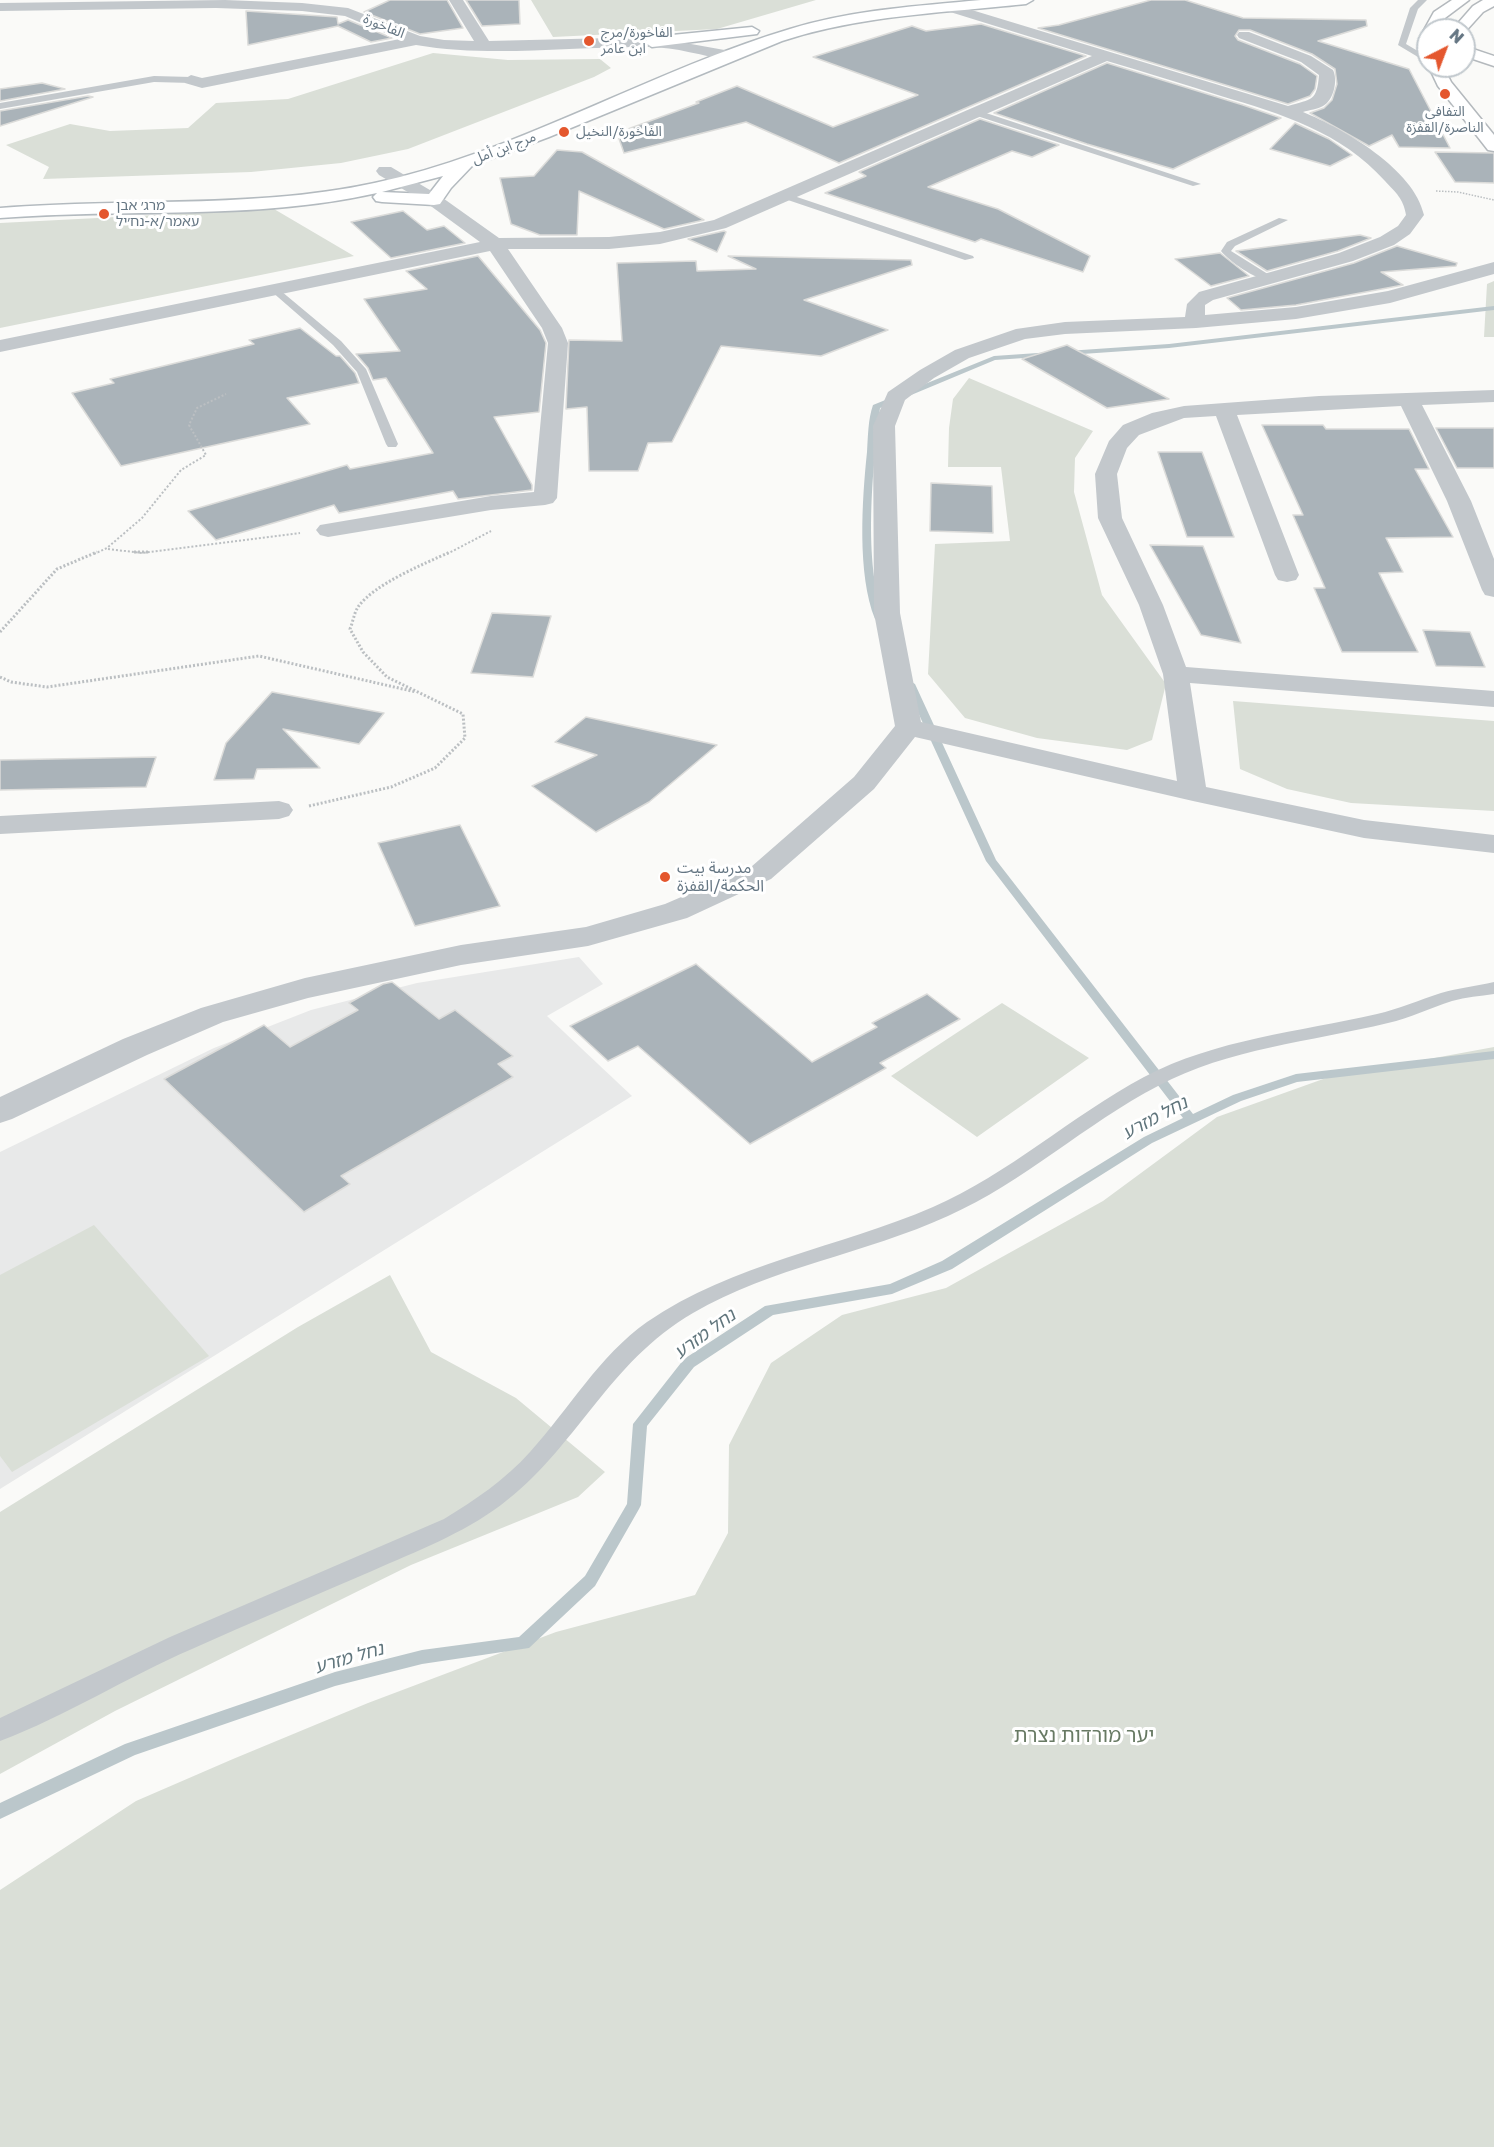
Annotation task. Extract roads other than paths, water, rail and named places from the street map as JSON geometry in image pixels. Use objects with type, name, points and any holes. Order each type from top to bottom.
[{"type":"main road","points":[[652,42],[663,50],[668,57],[667,62],[786,20],[846,8],[920,0]]},
{"type":"main road","name":"مرج ابن أمل","points":[[0,213],[104,207],[251,203],[323,197],[394,177],[469,161],[730,56],[810,28],[862,17],[1026,0]]},
{"type":"main road","points":[[1438,18],[1462,0]]},
{"type":"main road","points":[[1470,18],[1478,9],[1492,0]]},
{"type":"main road","points":[[652,42],[752,31]]},
{"type":"main road","points":[[1476,55],[1494,61]]},
{"type":"main road","points":[[1441,78],[1494,146]]},
{"type":"main road","name":"مرج ابن أمل","points":[[307,183],[394,177],[485,139]]},
{"type":"main road","points":[[323,197],[366,196],[434,200],[444,185],[469,161]]},
{"type":"main road","points":[[0,199],[170,189]]},
{"type":"street","points":[[456,0],[484,46]]},
{"type":"street","name":"الفاخورة","points":[[0,7],[23,3],[125,2],[314,8],[348,12],[416,40],[444,45],[652,42],[703,49],[730,56]]},
{"type":"street","points":[[952,8],[1288,111],[1350,141],[1379,164],[1412,200],[1415,215],[1404,230],[1388,241],[1346,257],[1206,296],[1196,302],[1193,308],[1196,322]]},
{"type":"street","points":[[1244,35],[1306,59],[1327,73],[1326,93],[1319,102],[1288,111]]},
{"type":"street","points":[[191,80],[202,83],[416,40]]},
{"type":"street","points":[[0,346],[495,244],[609,243],[660,238],[720,224],[1105,56]]},
{"type":"street","points":[[328,530],[491,503],[545,498],[558,343],[552,328],[495,244],[434,200],[394,177]]},
{"type":"street","points":[[0,1111],[135,1047],[212,1015],[305,988],[461,955],[588,936],[676,911],[761,873],[864,783],[909,727],[887,613],[884,426],[896,397],[927,374],[962,354],[1023,333],[1065,328],[1196,322],[1296,313],[1348,305],[1390,297],[1494,268]]},
{"type":"street","points":[[1192,793],[1176,674],[1151,605],[1110,518],[1106,474],[1117,446],[1131,430],[1160,418],[1184,412],[1408,398],[1494,396]]},
{"type":"street","points":[[1408,398],[1459,501],[1494,590]]},
{"type":"street","points":[[1224,409],[1287,575]]},
{"type":"street","points":[[1176,674],[1494,699]]},
{"type":"street","points":[[909,727],[1192,793],[1364,829],[1494,844]]},
{"type":"street","points":[[0,825],[279,810]]},
{"type":"lane","points":[[1416,53],[1402,45],[1414,8],[1423,0]]},
{"type":"lane","points":[[0,106],[154,79],[191,80]]},
{"type":"lane","points":[[977,113],[1196,184]]},
{"type":"lane","points":[[785,196],[969,258]]},
{"type":"lane","points":[[1267,278],[1235,259],[1226,250],[1231,244],[1283,220]]},
{"type":"lane","points":[[275,289],[337,343],[362,371],[392,444]]},
{"type":"lane","points":[[0,1730],[178,1644],[452,1526],[492,1501],[518,1478],[535,1462],[617,1362],[651,1330],[688,1308],[779,1267],[894,1232],[944,1210],[992,1186],[1117,1102],[1183,1066],[1256,1045],[1392,1017],[1449,996],[1494,988]]},
{"type":"waterway","points":[[880,619],[872,591],[867,521],[876,407],[994,358],[1169,346],[1494,308]]},
{"type":"waterway","points":[[910,684],[991,861],[1190,1118]]},
{"type":"waterway","name":"נחל מזרע","points":[[0,1811],[131,1749],[335,1679],[422,1657],[523,1643],[590,1581],[634,1505],[640,1424],[689,1363],[770,1310],[892,1289],[947,1265],[1148,1140],[1237,1098],[1296,1078],[1494,1055]]},
{"type":"place","name":"الفاخورة/مرج ابن عامر","points":[[589,41]]},
{"type":"place","name":"التفافي الناصرة/القفزة","points":[[1445,94]]},
{"type":"place","name":"الفاخورة/النخيل","points":[[564,132]]},
{"type":"place","name":"מרג׳ אבן עאמר/א-נח׳יל","points":[[104,214]]},
{"type":"place","name":"مدرسة بيت الحكمة/القفزة","points":[[665,877]]},
{"type":"park label","name":"יער מורדות נצרת","points":[[1084,1736]]}]
